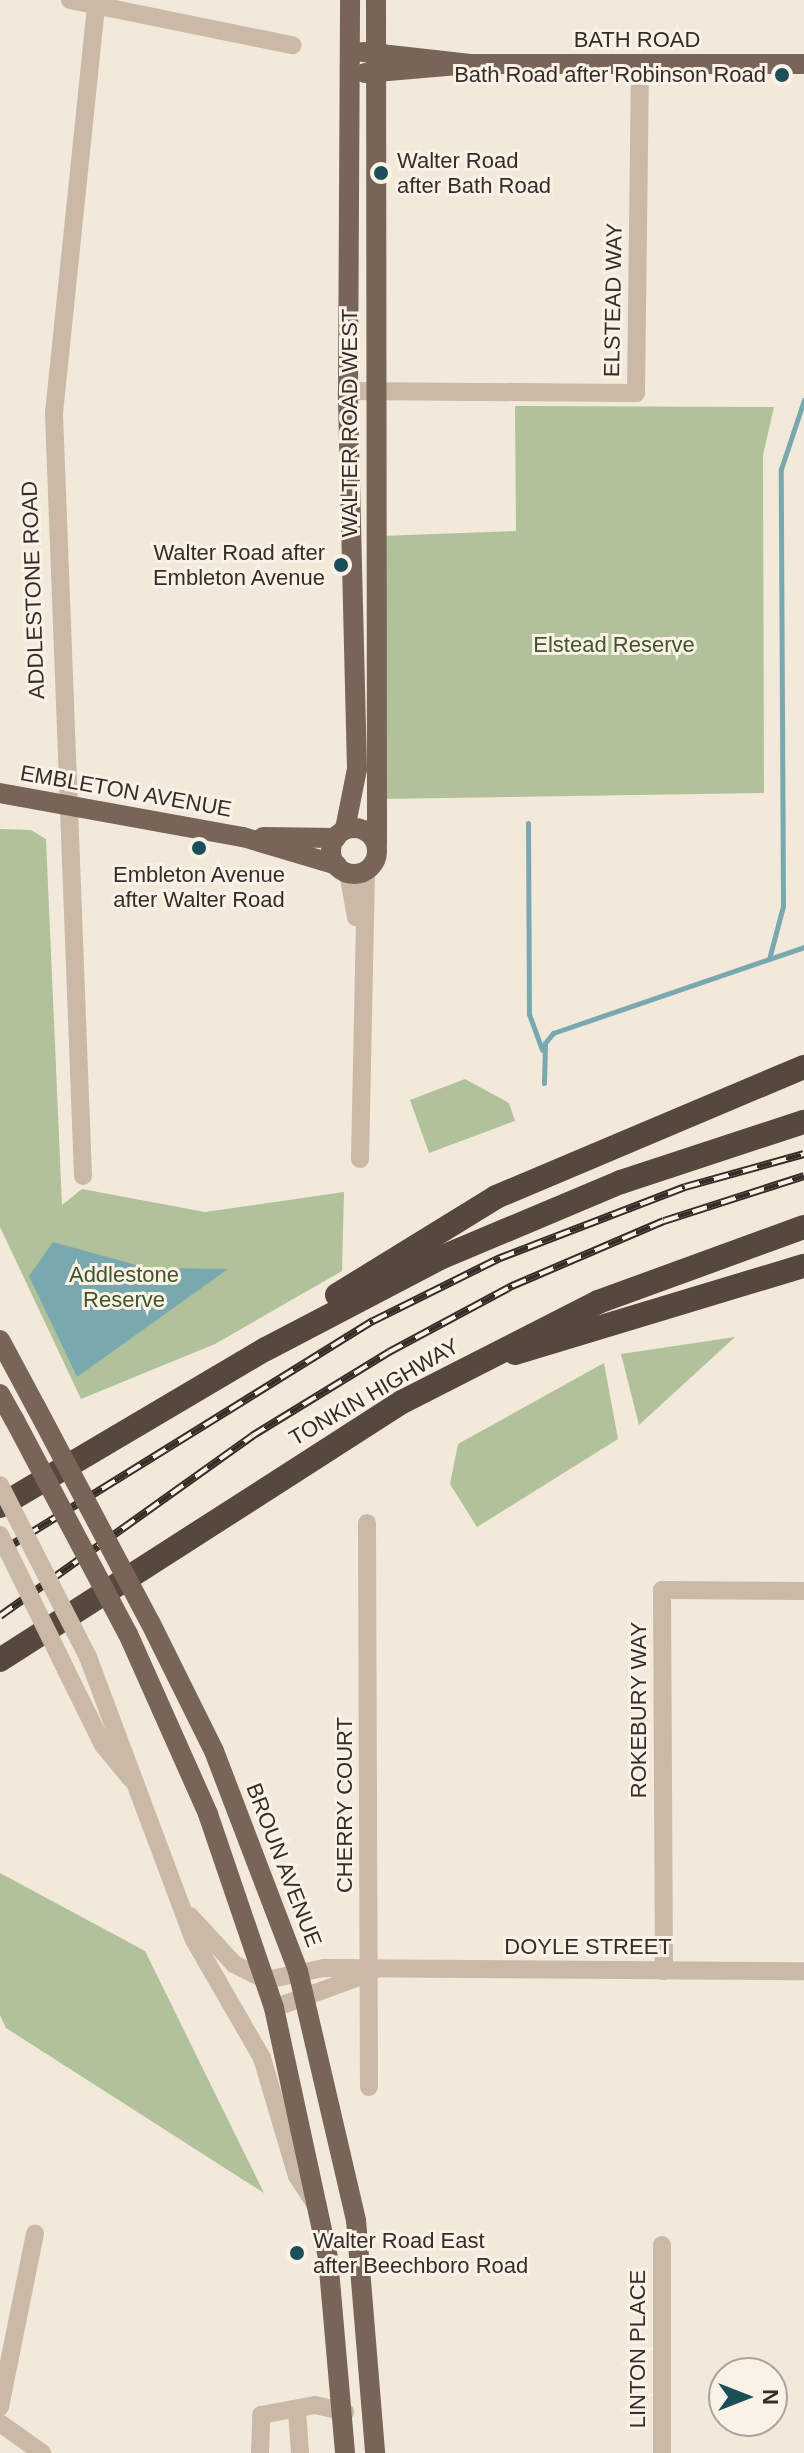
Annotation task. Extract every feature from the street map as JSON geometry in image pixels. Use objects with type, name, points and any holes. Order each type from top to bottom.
[{"type":"highway","points":[[210,1383],[412,1244],[496,1197],[804,1067]]},
{"type":"highway","points":[[0,1506],[210,1383],[500,1231],[804,1122]]},
{"type":"highway","name":"TONKIN HIGHWAY","points":[[0,1660],[359,1426],[610,1297],[804,1227]]},
{"type":"highway","points":[[467,1368],[804,1266]]},
{"type":"main road","name":"WALTER ROAD WEST","points":[[350,0],[348,391],[357,769],[340,834],[350,869]]},
{"type":"main road","name":"WALTER ROAD WEST","points":[[376,0],[373,391],[377,845]]},
{"type":"main road","name":"BATH ROAD","points":[[349,51],[376,62],[804,64]]},
{"type":"main road","name":"BATH ROAD","points":[[349,73],[376,62]]},
{"type":"main road","name":"EMBLETON AVENUE","points":[[0,793],[243,837],[350,869]]},
{"type":"main road","points":[[340,834],[361,829],[377,845],[350,869]]},
{"type":"main road","name":"EMBLETON AVENUE","points":[[243,837],[340,834]]},
{"type":"main road","name":"BROUN AVENUE","points":[[0,1340],[150,1622],[214,1751],[298,1971],[356,2220],[375,2453]]},
{"type":"main road","points":[[0,1394],[128,1634],[208,1814],[266,1980],[319,2209],[345,2412],[345,2453]]},
{"type":"street","points":[[70,0],[292,45]]},
{"type":"street","name":"ADDLESTONE ROAD","points":[[83,1176],[64,804],[54,413],[96,6]]},
{"type":"street","name":"ELSTEAD WAY","points":[[348,391],[636,393],[640,64]]},
{"type":"street","points":[[350,869],[362,943],[360,1159]]},
{"type":"street","points":[[0,1485],[88,1657],[208,1968],[262,2058],[297,2176],[319,2209]]},
{"type":"street","name":"CHERRY COURT","points":[[367,1523],[372,1971],[369,2087]]},
{"type":"street","points":[[0,1535],[103,1745],[135,1785]]},
{"type":"street","name":"ROKEBURY WAY","points":[[664,1971],[662,1590],[804,1591]]},
{"type":"street","points":[[190,1916],[234,1964],[266,1980]]},
{"type":"street","name":"DOYLE STREET","points":[[266,1980],[298,1971],[804,1971]]},
{"type":"street","name":"DOYLE STREET","points":[[274,2008],[305,2000],[372,1971]]},
{"type":"street","points":[[0,2407],[35,2233]]},
{"type":"street","name":"LINTON PLACE","points":[[662,2245],[662,2453]]},
{"type":"street","points":[[260,2453],[261,2415],[324,2405],[345,2412]]},
{"type":"street","points":[[297,2411],[300,2453]]},
{"type":"street","points":[[0,2423],[42,2453]]},
{"type":"green space","name":"Elstead Reserve","points":[[515,406],[774,407],[763,455],[764,793],[381,799],[381,536],[516,531]]},
{"type":"green space","name":"Addlestone Reserve","points":[[0,829],[31,830],[46,839],[62,1205],[82,1189],[205,1212],[344,1192],[342,1271],[215,1344],[81,1399],[0,1227]]},
{"type":"green space","points":[[465,1079],[509,1103],[515,1121],[429,1153],[410,1100]]},
{"type":"green space","points":[[735,1337],[639,1425],[621,1354]]},
{"type":"green space","points":[[604,1363],[618,1439],[477,1527],[450,1484],[458,1444]]},
{"type":"green space","points":[[0,1873],[145,1951],[264,2193],[6,2028],[0,2015]]},
{"type":"water","points":[[53,1242],[147,1268],[228,1269],[77,1377],[29,1276]]},
{"type":"waterway","points":[[769,959],[783,906],[781,469],[804,400]]},
{"type":"waterway","points":[[528,823],[529,1014],[542,1050]]},
{"type":"waterway","points":[[544,1083],[545,1043],[553,1033],[804,947]]},
{"type":"railway","points":[[0,1552],[373,1321],[500,1258],[685,1187],[804,1154]]},
{"type":"railway","points":[[0,1616],[252,1436],[389,1352],[512,1286],[664,1221],[804,1176]]},
{"type":"place","name":"Bath Road after Robinson Road","points":[[782,75]]},
{"type":"place","name":"Walter Road after Bath Road","points":[[381,173]]},
{"type":"place","name":"Walter Road after Embleton Avenue","points":[[341,565]]},
{"type":"place","name":"Embleton Avenue after Walter Road","points":[[199,848]]},
{"type":"place","name":"Walter Road East after Beechboro Road","points":[[297,2253]]}]
